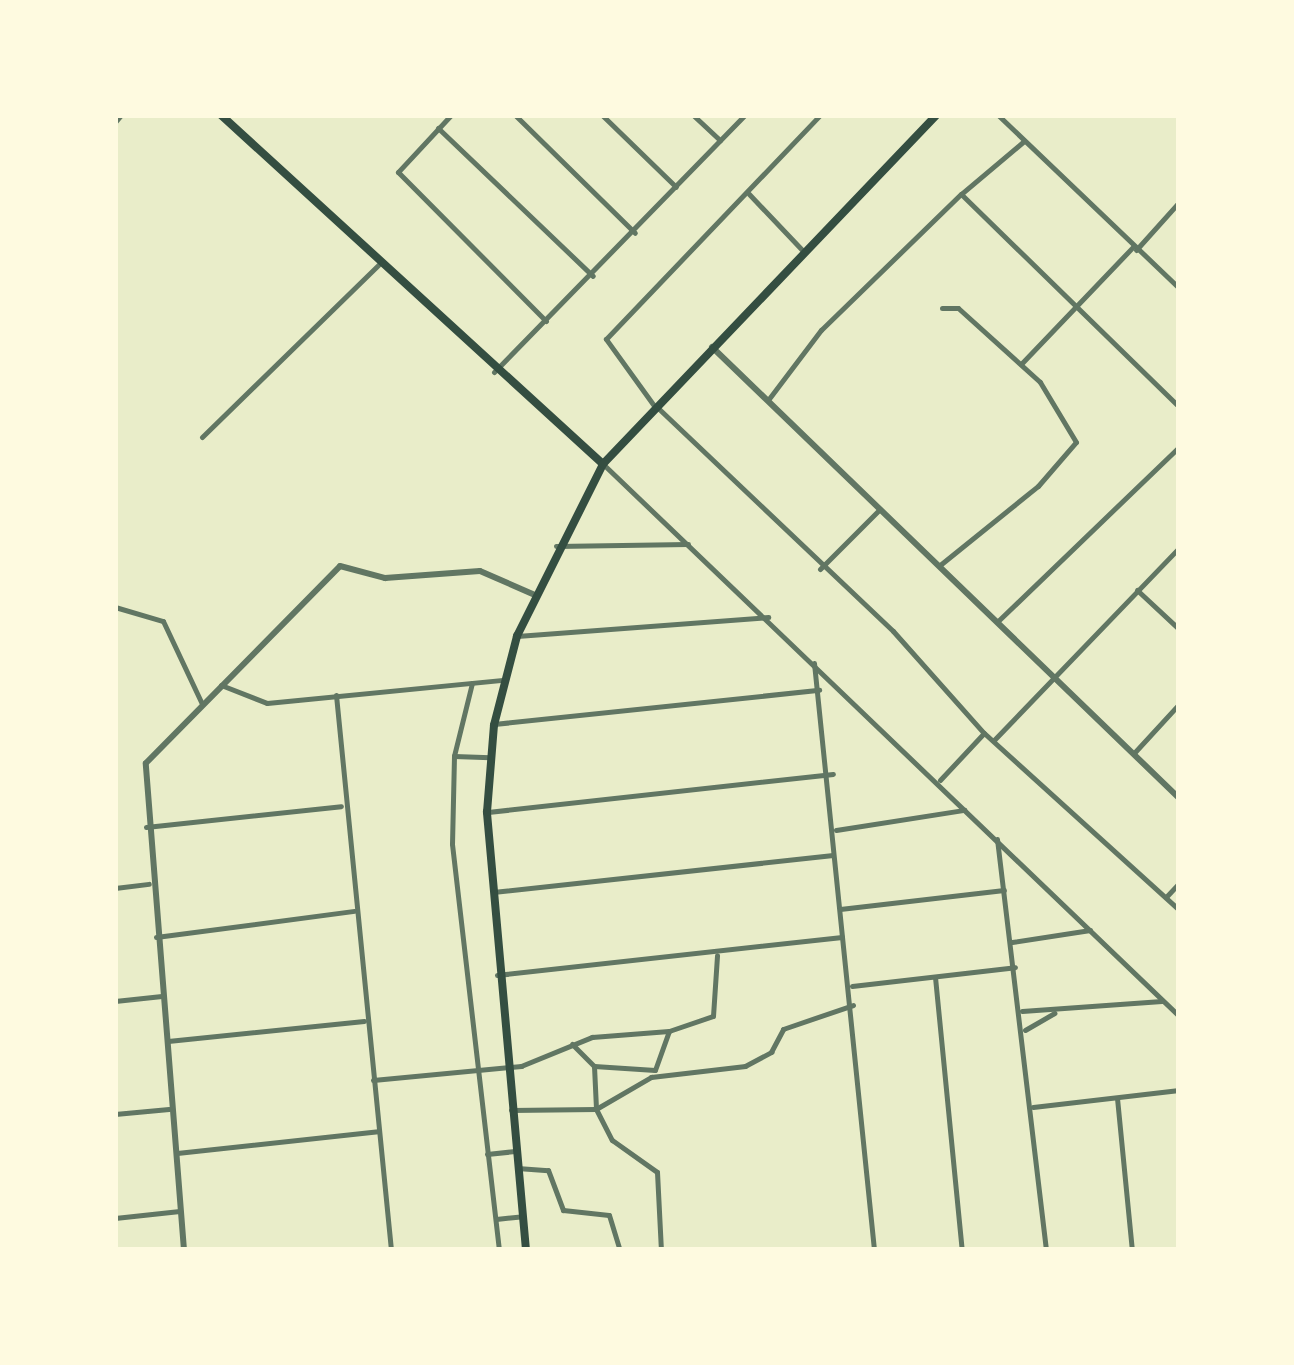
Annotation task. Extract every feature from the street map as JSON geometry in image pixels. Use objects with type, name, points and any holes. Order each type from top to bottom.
[{"type":"main road","points":[[221,115],[494,372],[603,464]]},
{"type":"main road","points":[[526,1250],[497,975],[487,812],[494,724],[517,636],[556,546],[603,464],[711,346],[936,115]]},
{"type":"street","points":[[115,122],[121,115]]},
{"type":"street","points":[[451,115],[398,172],[546,321]]},
{"type":"street","points":[[515,115],[635,232]]},
{"type":"street","points":[[602,115],[676,187]]},
{"type":"street","points":[[693,115],[720,140]]},
{"type":"street","points":[[494,372],[593,276],[745,115]]},
{"type":"street","points":[[820,115],[749,194],[606,339],[656,406],[820,570],[892,630],[984,733],[1179,910]]},
{"type":"street","points":[[998,115],[1179,288]]},
{"type":"street","points":[[438,128],[593,276]]},
{"type":"street","points":[[768,400],[821,330],[961,194],[1024,141]]},
{"type":"street","points":[[749,194],[804,254]]},
{"type":"street","points":[[961,194],[1179,407]]},
{"type":"street","points":[[1022,364],[1179,202]]},
{"type":"street","points":[[202,437],[378,264]]},
{"type":"street","points":[[940,566],[1074,450],[1071,422],[1022,364],[958,308],[942,308]]},
{"type":"street","points":[[711,346],[1179,798]]},
{"type":"street","points":[[998,620],[1179,448]]},
{"type":"street","points":[[603,464],[940,780],[964,810],[996,836],[1179,1016]]},
{"type":"street","points":[[820,570],[882,508]]},
{"type":"street","points":[[556,546],[690,544]]},
{"type":"street","points":[[994,740],[1179,548]]},
{"type":"street","points":[[184,1250],[150,884],[146,763],[340,566],[385,578],[480,571],[533,594]]},
{"type":"street","points":[[1138,590],[1179,629]]},
{"type":"street","points":[[115,607],[163,620],[202,704]]},
{"type":"street","points":[[517,636],[768,617]]},
{"type":"street","points":[[814,664],[832,774],[836,830],[833,855],[854,1005],[874,1250]]},
{"type":"street","points":[[222,685],[254,703],[503,680]]},
{"type":"street","points":[[472,683],[454,756],[452,844],[498,1250]]},
{"type":"street","points":[[494,724],[819,690]]},
{"type":"street","points":[[336,695],[342,806],[391,1250]]},
{"type":"street","points":[[1134,752],[1179,704]]},
{"type":"street","points":[[940,780],[984,733]]},
{"type":"street","points":[[454,756],[490,757]]},
{"type":"street","points":[[487,812],[832,774]]},
{"type":"street","points":[[146,828],[342,806]]},
{"type":"street","points":[[836,830],[964,810]]},
{"type":"street","points":[[996,836],[1022,1012],[1046,1250]]},
{"type":"street","points":[[491,892],[833,855]]},
{"type":"street","points":[[1166,897],[1179,883]]},
{"type":"street","points":[[115,888],[150,884]]},
{"type":"street","points":[[840,909],[1004,890]]},
{"type":"street","points":[[156,937],[354,911]]},
{"type":"street","points":[[1012,942],[1090,930]]},
{"type":"street","points":[[497,975],[716,955],[842,937]]},
{"type":"street","points":[[373,1080],[508,1068],[572,1044],[669,1031],[714,1016],[716,955]]},
{"type":"street","points":[[852,986],[1015,968]]},
{"type":"street","points":[[935,977],[962,1250]]},
{"type":"street","points":[[115,1000],[162,996]]},
{"type":"street","points":[[1022,1012],[1162,1001]]},
{"type":"street","points":[[572,1044],[594,1066],[652,1074],[745,1066],[771,1052],[784,1029],[854,1005]]},
{"type":"street","points":[[1024,1031],[1056,1011]]},
{"type":"street","points":[[166,1041],[364,1021]]},
{"type":"street","points":[[510,1110],[596,1109],[652,1074],[669,1031]]},
{"type":"street","points":[[594,1066],[596,1109],[612,1140],[657,1172],[662,1250]]},
{"type":"street","points":[[1032,1107],[1179,1090]]},
{"type":"street","points":[[1117,1098],[1132,1250]]},
{"type":"street","points":[[115,1114],[169,1108]]},
{"type":"street","points":[[174,1154],[378,1132]]},
{"type":"street","points":[[487,1154],[515,1151]]},
{"type":"street","points":[[517,1168],[548,1170],[563,1210],[609,1215],[620,1250]]},
{"type":"street","points":[[115,1218],[180,1211]]},
{"type":"street","points":[[495,1219],[523,1216]]}]
